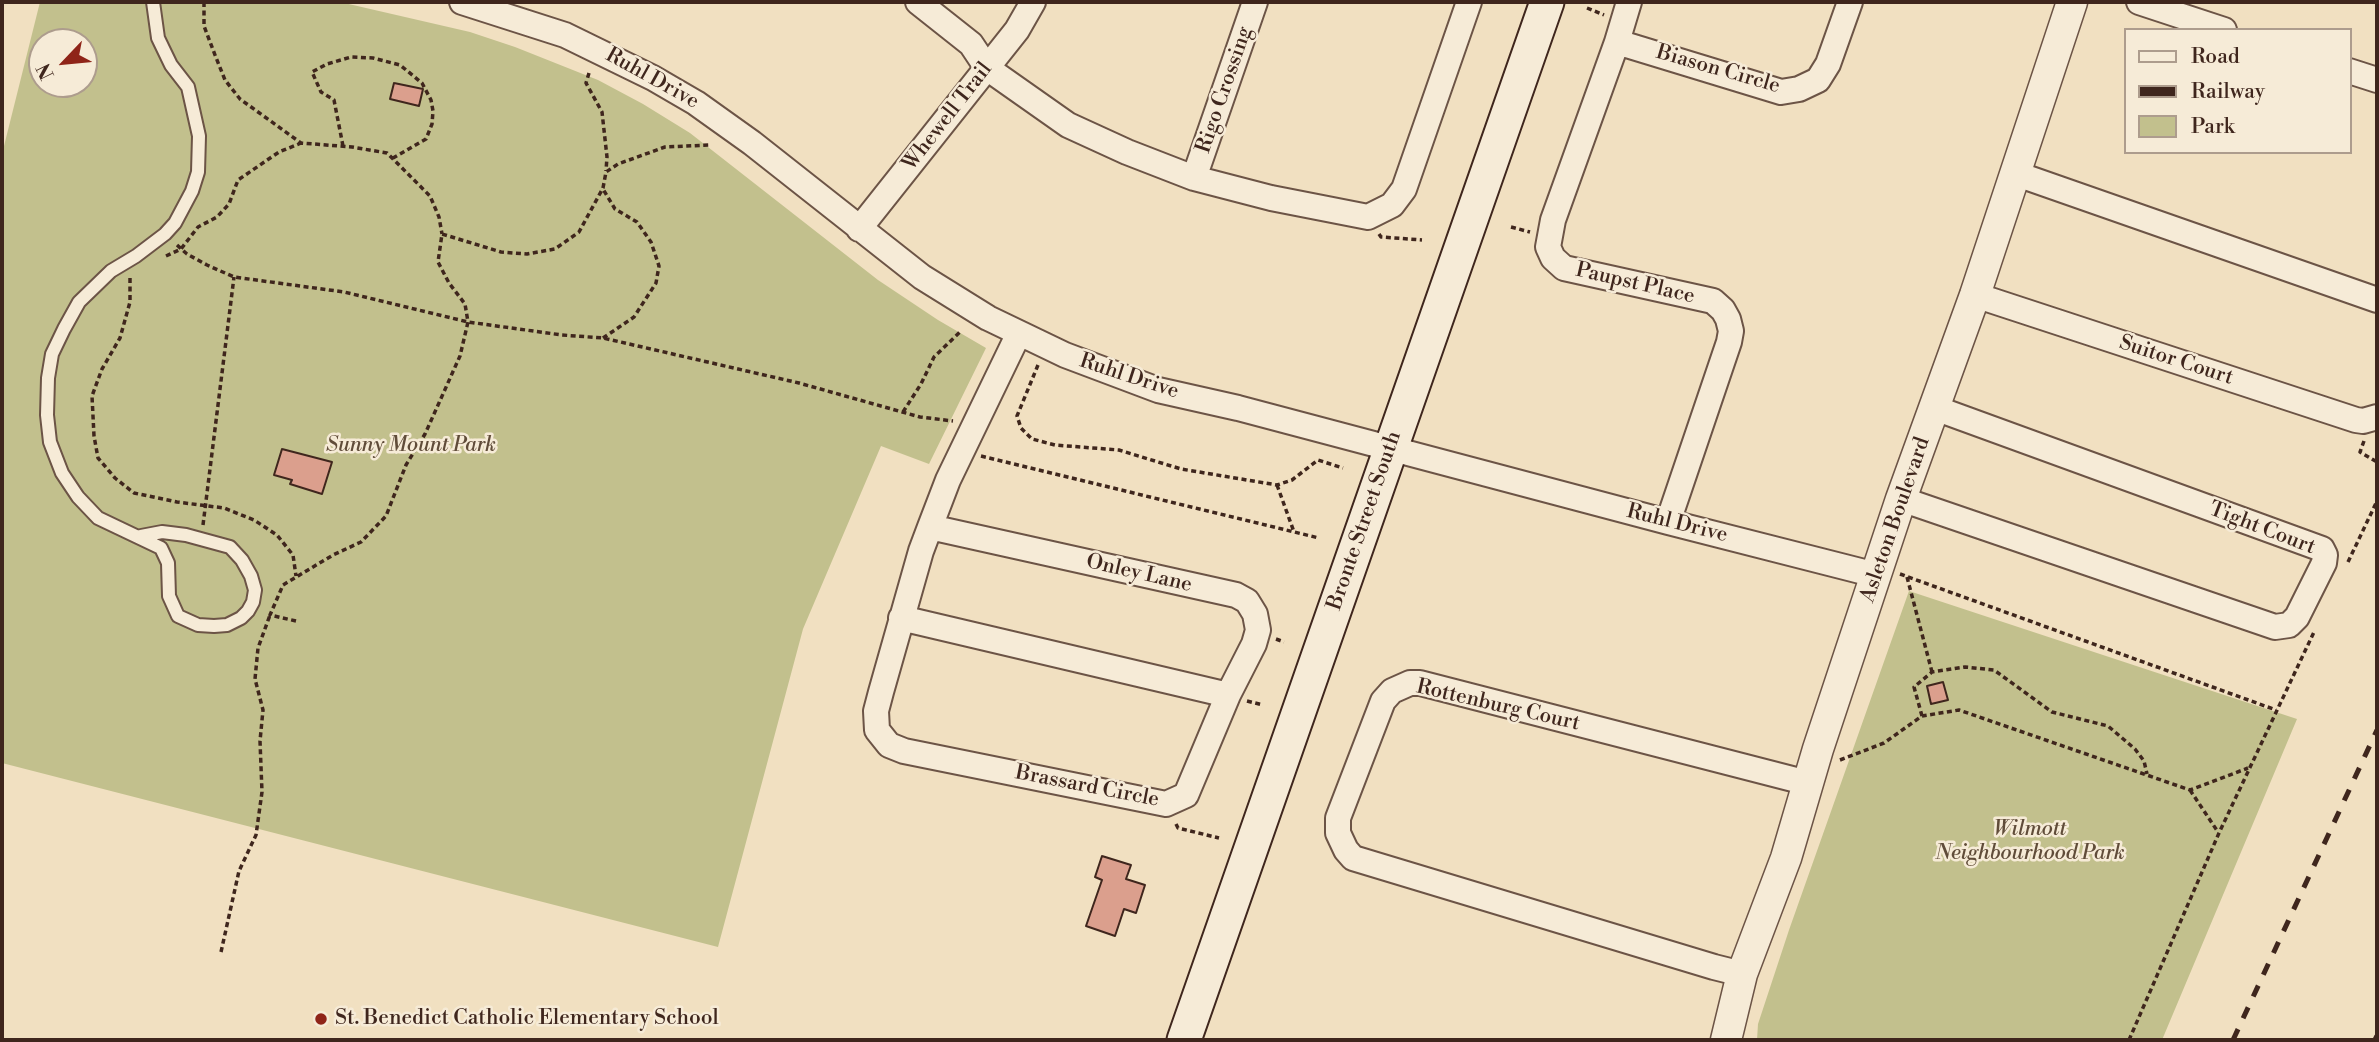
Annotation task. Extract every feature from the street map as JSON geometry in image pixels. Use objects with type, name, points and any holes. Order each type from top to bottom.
[{"type":"main road","name":"Bronte Street South","points":[[1184,1040],[1547,2]]},
{"type":"street","name":"Ruhl Drive","points":[[462,2],[565,35],[618,60],[696,103],[752,143],[922,277],[949,295],[1047,346],[1158,390],[1238,408],[1668,522],[1878,570]]},
{"type":"street","points":[[918,2],[971,44],[987,68],[1068,125],[1194,178],[1271,198],[1368,217],[1392,205],[1404,189],[1469,2]]},
{"type":"street","name":"Whewell Trail","points":[[859,229],[1017,30],[1033,2]]},
{"type":"street","name":"Rigo Crossing","points":[[1194,178],[1255,2]]},
{"type":"street","points":[[1617,42],[1629,2]]},
{"type":"street","name":"Biason Circle","points":[[1617,42],[1769,89],[1781,92],[1800,89],[1818,80],[1828,64],[1850,2]]},
{"type":"street","name":"Asleton Boulevard","points":[[1726,1040],[1742,974],[1786,858],[1901,499],[1975,295],[2072,2]]},
{"type":"street","points":[[2139,2],[2218,28]]},
{"type":"street","name":"Paupst Place","points":[[1617,42],[1553,220],[1548,247],[1553,258],[1564,268],[1713,301],[1728,319],[1731,331],[1728,342],[1668,522]]},
{"type":"street","points":[[2351,72],[2377,80]]},
{"type":"street","points":[[2014,173],[2377,300]]},
{"type":"street","name":"Suitor Court","points":[[1975,295],[2356,421],[2377,417]]},
{"type":"street","name":"Brassard Circle","points":[[1019,333],[948,480],[930,527],[901,618],[876,711],[877,730],[889,745],[904,751],[1166,804],[1186,795],[1228,695]]},
{"type":"street","name":"Tight Court","points":[[1901,499],[2275,627],[2289,625],[2297,617],[2324,563],[2325,555],[2322,549],[1935,408]]},
{"type":"street","name":"Onley Lane","points":[[930,527],[1236,595],[1247,601],[1255,614],[1258,630],[1254,644],[1228,695]]},
{"type":"street","points":[[901,618],[1228,695]]},
{"type":"street","name":"Rottenburg Court","points":[[1742,974],[1701,964],[1353,858],[1338,833],[1338,818],[1383,701],[1392,691],[1410,683],[1420,683],[1810,777]]},
{"type":"lane","points":[[141,536],[162,532],[201,538],[230,547],[251,576],[255,590],[253,601],[241,618],[227,625],[198,625],[178,616],[169,596],[168,563],[161,548],[141,536],[98,518],[78,497],[62,473],[50,442],[47,415],[52,354],[79,302],[111,271],[165,234],[175,223],[192,191],[198,172],[199,136],[188,88],[171,65],[158,38],[153,2]]},
{"type":"path","points":[[204,2],[204,26],[225,80],[240,99],[301,143]]},
{"type":"path","points":[[343,146],[334,100],[321,92],[312,72],[351,57],[373,58],[400,65],[422,83],[433,111],[432,124],[426,139],[393,158]]},
{"type":"path","points":[[442,234],[501,252],[527,254],[555,249],[579,232],[603,188],[607,157],[602,112],[586,83],[589,73]]},
{"type":"path","points":[[160,259],[181,249],[198,227],[217,218],[229,204],[237,180],[279,152],[301,143],[387,153],[430,197],[439,217],[442,234],[438,262],[465,304],[468,322],[460,356],[425,434],[407,465],[386,516],[361,542],[283,585],[258,648],[255,678],[263,710],[260,741],[262,792],[256,835],[239,872],[221,953]]},
{"type":"path","points":[[606,172],[649,151],[666,147],[710,145]]},
{"type":"path","points":[[603,188],[615,209],[637,222],[651,242],[659,266],[656,283],[634,317],[603,338]]},
{"type":"path","points":[[1368,217],[1381,237],[1422,240]]},
{"type":"path","points":[[165,234],[181,249],[234,277],[344,292],[468,322],[603,338],[799,383],[903,412],[974,426]]},
{"type":"path","points":[[130,276],[130,302],[120,338],[92,396],[98,458],[115,478],[134,492],[177,502],[224,508],[254,520],[277,535],[293,555],[296,577]]},
{"type":"path","points":[[201,538],[234,277]]},
{"type":"path","points":[[903,412],[921,384],[934,356],[961,331]]},
{"type":"path","points":[[1047,346],[1017,416],[1021,428],[1032,439],[1055,445],[1119,450],[1181,468],[1277,485],[1292,480],[1318,460],[1343,468]]},
{"type":"path","points":[[962,450],[1319,538]]},
{"type":"path","points":[[1277,485],[1294,532]]},
{"type":"path","points":[[2347,563],[2377,501]]},
{"type":"path","points":[[1878,570],[1907,577],[2276,710]]},
{"type":"path","points":[[1907,577],[1933,671]]},
{"type":"path","points":[[271,615],[296,621]]},
{"type":"path","points":[[2129,1040],[2219,833],[2318,624]]},
{"type":"path","points":[[1922,716],[1914,687],[1933,671],[1965,667],[1994,670],[2052,712],[2108,726],[2135,748],[2144,761],[2147,775]]},
{"type":"path","points":[[1810,777],[1884,743],[1922,716],[1959,710],[2190,790],[2219,833]]},
{"type":"path","points":[[2190,790],[2249,767]]},
{"type":"path","points":[[1166,804],[1178,828],[1219,838]]},
{"type":"path","points":[[2374,1040],[2377,1034]]},
{"type":"green space","name":"Sunny Mount Park","points":[[40,2],[340,2],[470,32],[515,47],[598,80],[690,133],[878,280],[986,348],[929,464],[881,446],[803,629],[718,947],[2,763],[2,154],[28,50],[28,98],[98,98],[98,28],[34,28]]},
{"type":"green space","name":"Wilmott Neighbourhood Park","points":[[1909,591],[2297,719],[2162,1040],[1757,1040],[1758,1024],[1789,930]]},
{"type":"building","points":[[394,83],[423,89],[419,106],[390,99]]},
{"type":"building","points":[[282,449],[332,462],[322,494],[290,484],[292,480],[274,475]]},
{"type":"building","points":[[1943,682],[1948,700],[1931,704],[1927,686]]},
{"type":"building","points":[[1102,856],[1131,865],[1126,879],[1145,885],[1136,913],[1124,909],[1115,936],[1086,926],[1102,880],[1095,877]]},
{"type":"railway","points":[[2233,1040],[2377,730]]},
{"type":"place","name":"St. Benedict Catholic Elementary School","points":[[321,1019]]}]
